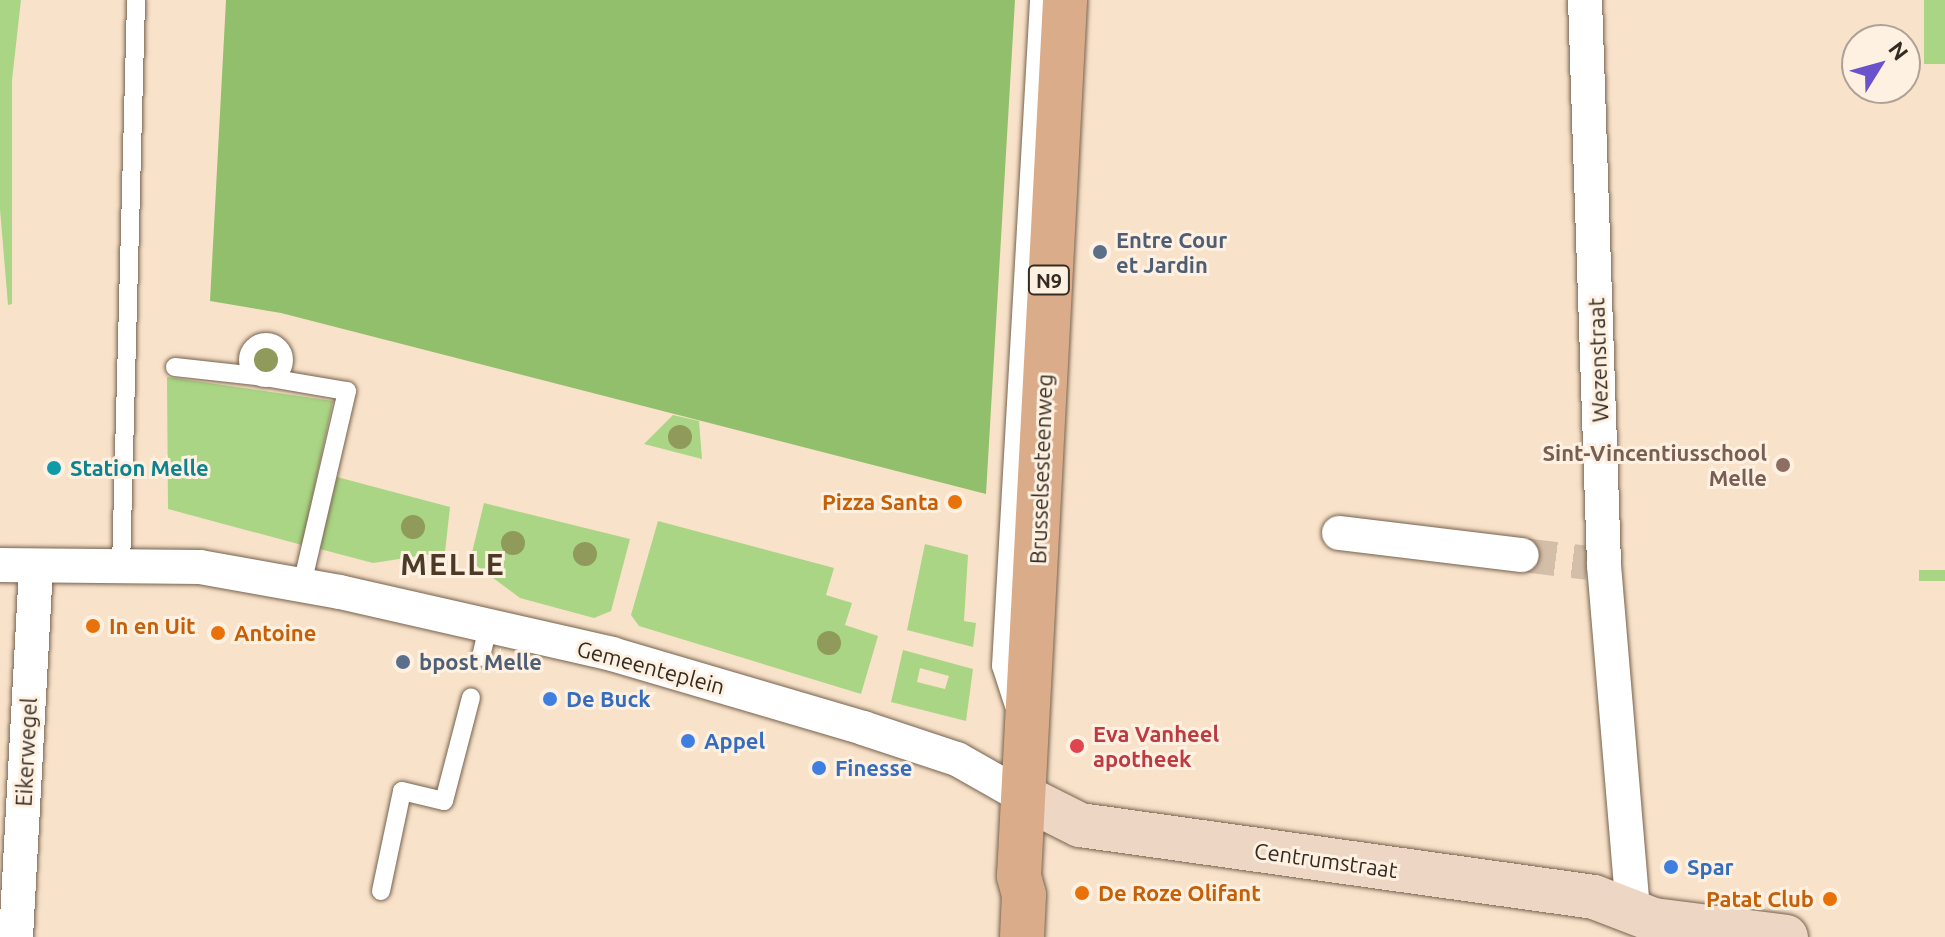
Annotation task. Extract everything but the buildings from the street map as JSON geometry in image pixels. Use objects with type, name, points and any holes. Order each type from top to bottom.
[{"type":"main road","name":"Brusselsesteenweg","points":[[1022,937],[1024,797],[1065,0]]},
{"type":"main road","name":"Centrumstraat","points":[[1024,797],[1080,825],[1594,897],[1654,920],[1786,937]]},
{"type":"street","name":"Wezenstraat","points":[[1585,0],[1596,564],[1633,911]]},
{"type":"street","points":[[1339,533],[1522,555]]},
{"type":"street","points":[[0,565],[36,568]]},
{"type":"street","name":"Gemeenteplein","points":[[36,568],[200,567],[302,584],[485,641],[612,654],[957,759],[1024,797]]},
{"type":"street","name":"Eikerwegel","points":[[16,937],[36,568]]},
{"type":"lane","points":[[121,567],[136,0]]},
{"type":"lane","points":[[1027,742],[1001,666],[1039,0]]},
{"type":"lane","points":[[175,367],[347,391],[302,584]]},
{"type":"lane","points":[[381,891],[402,791],[444,801],[471,697]]},
{"type":"green space","points":[[0,0],[21,0],[12,80],[12,304],[8,305],[0,209]]},
{"type":"green space","points":[[226,0],[1015,0],[986,494],[281,313],[210,301]]},
{"type":"green space","points":[[1924,0],[1945,0],[1945,64],[1924,64]]},
{"type":"green space","points":[[167,377],[333,401],[302,545],[168,509]]},
{"type":"green space","points":[[673,415],[699,421],[702,459],[644,444]]},
{"type":"green space","points":[[337,477],[450,507],[445,552],[373,563],[320,549]]},
{"type":"green space","points":[[484,503],[630,539],[611,611],[594,618],[520,598],[470,561]]},
{"type":"green space","points":[[658,521],[834,568],[826,595],[852,603],[845,625],[878,636],[861,694],[639,626],[631,615]]},
{"type":"green space","points":[[925,544],[968,555],[964,621],[976,623],[973,647],[907,630]]},
{"type":"green space","points":[[1919,570],[1945,570],[1945,581],[1919,581]]},
{"type":"green space","points":[[903,650],[973,669],[966,721],[891,702]],"holes":[[[920,668],[949,676],[945,689],[917,682]]]},
{"type":"tunnel","points":[[1522,555],[1588,563]]},
{"type":"place","name":"Entre Cour et Jardin","points":[[1100,252]]},
{"type":"place","name":"Sint-Vincentiusschool Melle","points":[[1783,465]]},
{"type":"place","name":"Station Melle","points":[[54,468]]},
{"type":"place","name":"Pizza Santa","points":[[955,502]]},
{"type":"place","name":"In en Uit","points":[[93,626]]},
{"type":"place","name":"Antoine","points":[[218,633]]},
{"type":"place","name":"bpost Melle","points":[[403,662]]},
{"type":"place","name":"De Buck","points":[[550,699]]},
{"type":"place","name":"Appel","points":[[688,741]]},
{"type":"place","name":"Eva Vanheel apotheek","points":[[1077,746]]},
{"type":"place","name":"Finesse","points":[[819,768]]},
{"type":"place","name":"Spar","points":[[1671,867]]},
{"type":"place","name":"De Roze Olifant","points":[[1082,893]]},
{"type":"place","name":"Patat Club","points":[[1830,899]]},
{"type":"district","name":"MELLE","points":[[453,564]]}]
